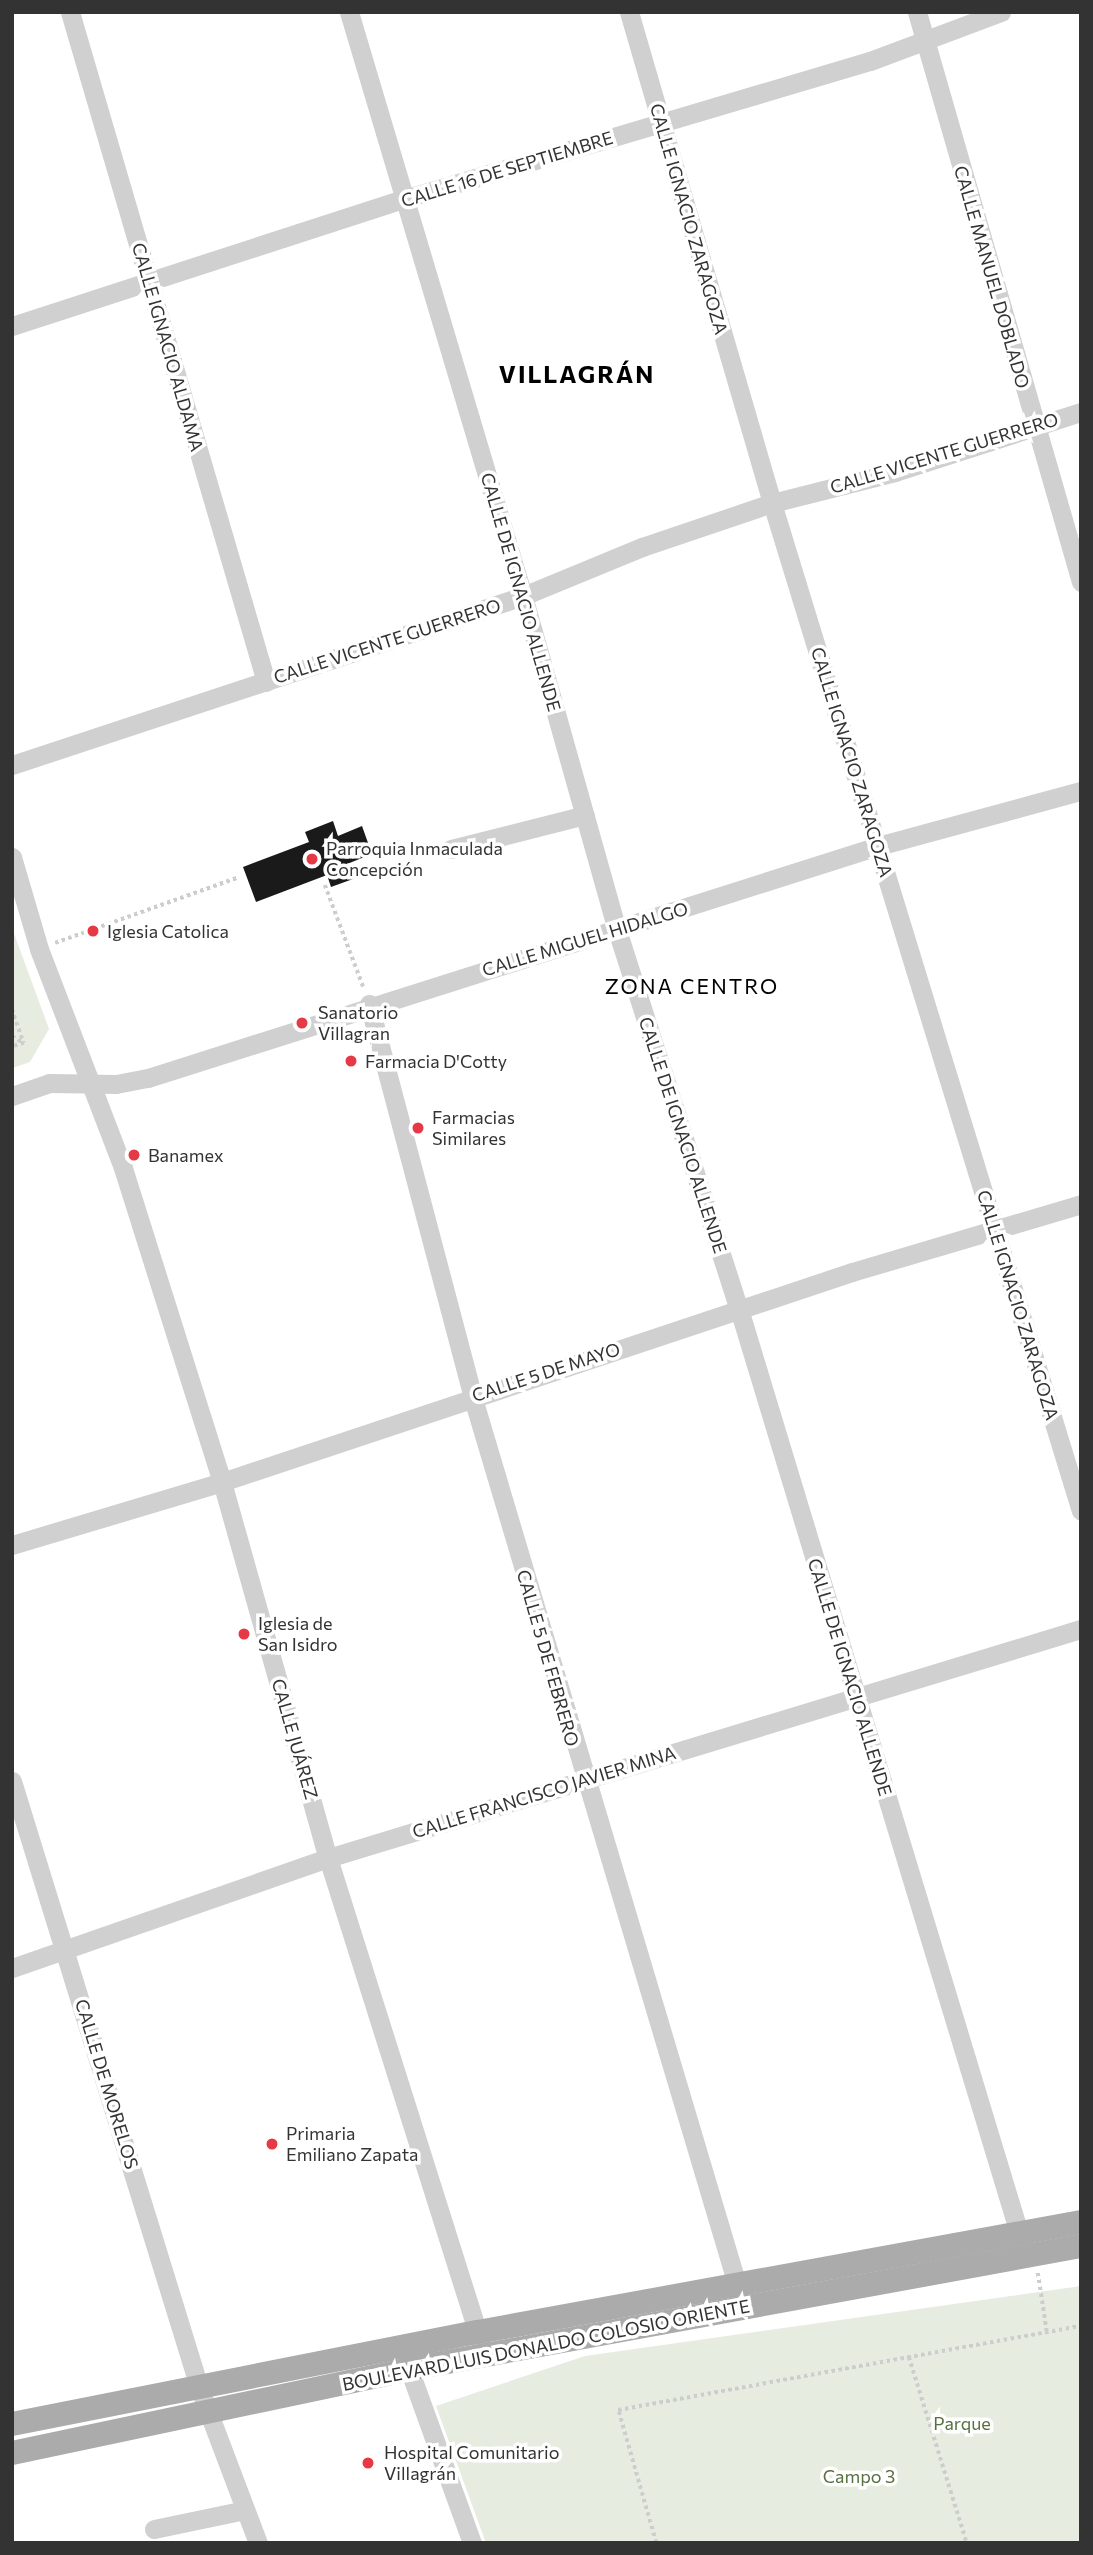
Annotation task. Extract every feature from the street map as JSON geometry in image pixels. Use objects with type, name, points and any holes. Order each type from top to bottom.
[{"type":"main road","name":"BOULEVARD LUIS DONALDO COLOSIO ORIENTE","points":[[1027,2248],[1081,2222]]},
{"type":"main road","name":"BOULEVARD LUIS DONALDO COLOSIO ORIENTE","points":[[12,2424],[199,2387],[481,2343],[1027,2248],[1081,2246]]},
{"type":"main road","name":"BOULEVARD LUIS DONALDO COLOSIO ORIENTE","points":[[12,2453],[409,2369],[481,2343]]},
{"type":"street","name":"CALLE IGNACIO ALDAMA","points":[[70,12],[266,682]]},
{"type":"street","name":"CALLE DE IGNACIO ALLENDE","points":[[349,12],[523,596],[617,930],[739,1309],[1027,2248]]},
{"type":"street","name":"CALLE IGNACIO ZARAGOZA","points":[[629,12],[772,503],[1081,1511]]},
{"type":"street","name":"CALLE MANUEL DOBLADO","points":[[917,12],[1034,427],[1081,582]]},
{"type":"street","name":"CALLE 16 DE SEPTIEMBRE","points":[[12,326],[149,279],[404,199],[560,155],[661,121],[870,61],[1001,12]]},
{"type":"street","name":"CALLE VICENTE GUERRERO","points":[[12,765],[523,596],[642,547],[772,503],[895,472],[1081,412]]},
{"type":"street","name":"CALLE MIGUEL HIDALGO","points":[[12,1096],[49,1083],[90,1084],[148,1078],[369,1004],[617,930],[878,846],[1081,791]]},
{"type":"street","points":[[451,849],[585,815]]},
{"type":"street","name":"CALLE JUÁREZ","points":[[12,857],[40,949],[123,1168],[222,1482],[328,1858],[481,2343]]},
{"type":"street","name":"CALLE 5 DE FEBRERO","points":[[369,1004],[472,1395],[584,1782],[741,2296]]},
{"type":"street","name":"CALLE 5 DE MAYO","points":[[12,1545],[222,1482],[472,1395],[739,1309],[995,1228],[1081,1204]]},
{"type":"street","name":"CALLE FRANCISCO JAVIER MINA","points":[[12,1968],[328,1858],[1081,1629]]},
{"type":"street","name":"CALLE DE MORELOS","points":[[12,1781],[67,1950],[207,2412],[258,2543]]},
{"type":"street","points":[[409,2369],[472,2543]]},
{"type":"street","points":[[154,2529],[246,2510]]},
{"type":"path","points":[[40,949],[239,877]]},
{"type":"path","points":[[326,885],[369,1004]]},
{"type":"path","points":[[12,1009],[24,1043]]},
{"type":"path","points":[[12,1036],[24,1043]]},
{"type":"path","points":[[12,1047],[24,1043]]},
{"type":"path","points":[[1027,2248],[1047,2333]]},
{"type":"path","points":[[656,2543],[618,2410],[1081,2326]]},
{"type":"path","points":[[909,2357],[967,2543]]},
{"type":"green space","points":[[12,928],[49,1029],[30,1062],[12,1068]]},
{"type":"green space","name":"Parque","points":[[1081,2286],[1081,2543],[486,2543],[436,2406],[585,2356]]},
{"type":"building","name":"Parroquia Inmaculada Concepción","points":[[333,821],[338,836],[362,826],[372,854],[347,864],[353,879],[331,887],[327,875],[256,902],[243,867],[309,842],[305,832]]},
{"type":"place","name":"Parroquia Inmaculada Concepción","points":[[312,859]]},
{"type":"place","name":"Iglesia Catolica","points":[[93,931]]},
{"type":"place","name":"Sanatorio Villagran","points":[[302,1023]]},
{"type":"place","name":"Farmacia D'Cotty","points":[[351,1061]]},
{"type":"place","name":"Farmacias Similares","points":[[418,1128]]},
{"type":"place","name":"Banamex","points":[[134,1155]]},
{"type":"place","name":"Iglesia de San Isidro","points":[[244,1634]]},
{"type":"place","name":"Primaria Emiliano Zapata","points":[[272,2144]]},
{"type":"place","name":"Hospital Comunitario Villagrán","points":[[368,2463]]},
{"type":"district","name":"VILLAGRÁN","points":[[577,374]]},
{"type":"district","name":"ZONA CENTRO","points":[[692,986]]},
{"type":"park label","name":"Campo 3","points":[[859,2476]]}]
